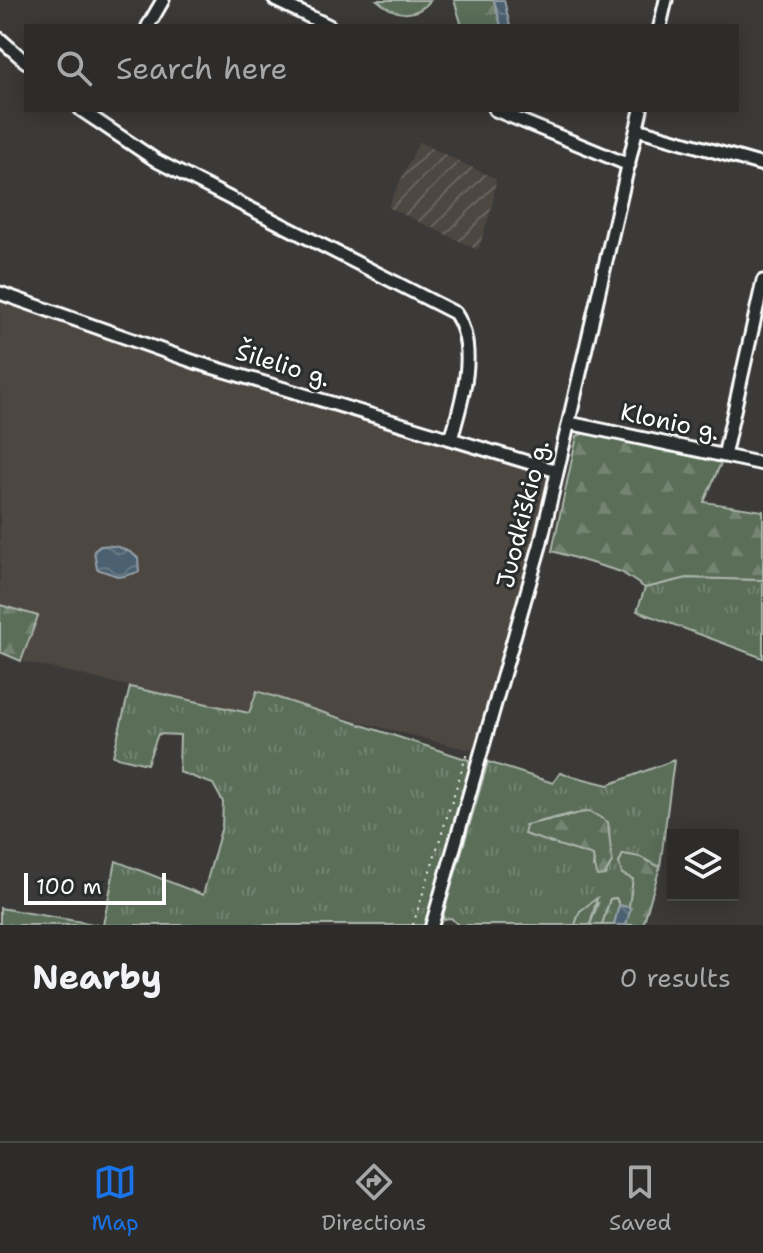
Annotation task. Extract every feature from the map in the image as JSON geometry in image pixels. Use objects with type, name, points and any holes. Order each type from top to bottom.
[{"type":"street","points":[[149,24],[163,0]]},
{"type":"street","points":[[275,0],[325,24]]},
{"type":"street","points":[[660,24],[666,0]]},
{"type":"street","points":[[0,39],[24,60]]},
{"type":"street","points":[[500,112],[629,165]]},
{"type":"street","name":"Juodkiškio g.","points":[[432,925],[536,560],[641,112]]},
{"type":"street","points":[[96,115],[157,161],[455,313],[465,327],[466,348],[464,390],[451,439]]},
{"type":"street","points":[[637,129],[763,165]]},
{"type":"street","points":[[724,456],[763,281]]},
{"type":"street","name":"Šilelio g.","points":[[0,293],[195,362],[557,471]]},
{"type":"street","name":"Klonio g.","points":[[569,423],[763,464]]},
{"type":"path","points":[[413,925],[467,753]]},
{"type":"shaded area","points":[[419,142],[496,179],[492,207],[478,250],[388,207]]},
{"type":"shaded area","points":[[0,295],[540,470],[552,480],[478,747],[466,749],[258,691],[249,714],[21,661],[38,617],[0,605]]},
{"type":"green space","points":[[377,0],[431,0],[418,11],[404,13],[390,9]]},
{"type":"green space","points":[[454,0],[494,0],[500,24],[461,24]]},
{"type":"green space","points":[[587,432],[724,456],[704,502],[763,511],[763,580],[687,578],[645,588],[621,572],[552,551],[577,436]]},
{"type":"green space","points":[[687,578],[763,580],[763,658],[637,611],[645,588]]},
{"type":"green space","points":[[0,605],[38,616],[21,661],[0,652]]},
{"type":"green space","points":[[130,687],[249,713],[257,691],[469,760],[470,776],[426,925],[103,925],[116,861],[203,895],[222,826],[223,802],[213,784],[179,772],[180,735],[158,734],[147,764],[113,756]]},
{"type":"green space","points":[[674,760],[660,867],[623,854],[619,863],[633,879],[631,908],[619,905],[616,898],[610,899],[602,925],[590,925],[598,903],[580,911],[575,925],[458,925],[451,918],[442,919],[488,762],[553,783],[560,773],[608,785]],"holes":[[[571,814],[605,875],[593,867],[594,856],[526,825]]]},
{"type":"green space","points":[[589,811],[608,822],[612,862],[605,875],[597,876],[593,856],[524,834],[526,825]]},
{"type":"green space","points":[[623,854],[640,857],[660,867],[643,925],[626,925],[633,879],[622,874],[619,863]]},
{"type":"green space","points":[[597,898],[590,925],[575,925],[580,911]]},
{"type":"green space","points":[[616,898],[619,905],[614,925],[602,925],[610,899]]},
{"type":"green space","points":[[0,908],[99,925],[0,925]]},
{"type":"water","points":[[494,0],[504,0],[510,24],[500,24]]},
{"type":"water","points":[[100,546],[115,546],[134,555],[138,558],[139,572],[120,577],[97,569],[94,551]]},
{"type":"water","points":[[619,905],[631,908],[626,925],[614,925]]}]
